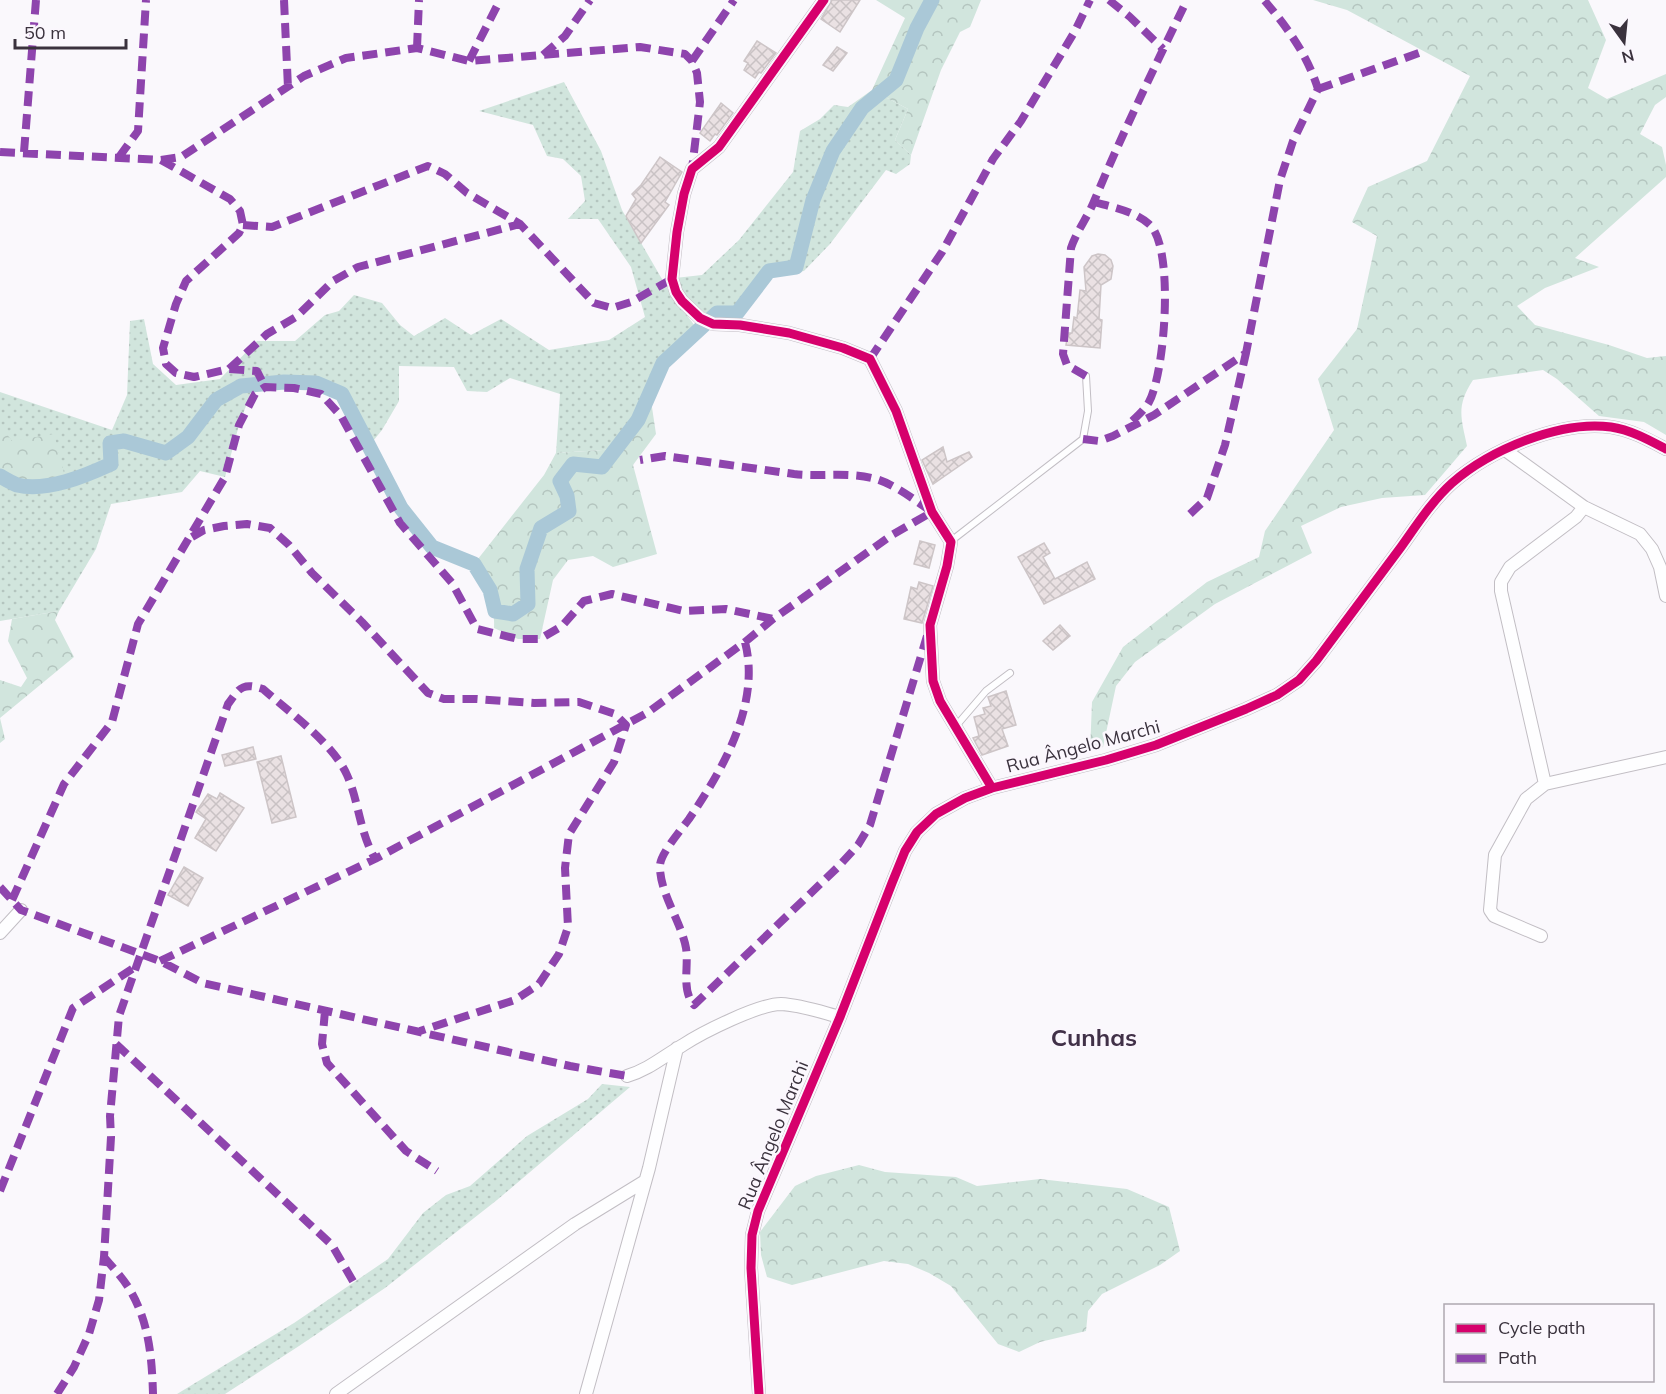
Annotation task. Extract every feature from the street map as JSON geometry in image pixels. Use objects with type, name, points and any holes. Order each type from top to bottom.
[{"type":"street","points":[[824,0],[719,147],[692,170],[684,194],[677,232],[672,279],[682,301],[700,318],[709,322],[789,333],[843,348],[870,359],[896,411],[932,512],[951,542],[947,566],[930,625],[933,681],[940,700],[992,788]]},
{"type":"street","name":"Rua Ângelo Marchi","points":[[759,1394],[751,1268],[752,1235],[758,1211],[840,1017],[905,851],[917,832],[936,814],[965,798],[992,788],[1156,746],[1277,695],[1299,680],[1316,661],[1425,514],[1451,484],[1490,456],[1552,431],[1582,427],[1612,427],[1640,436],[1666,449]]},
{"type":"street","points":[[1505,450],[1584,507],[1640,534],[1652,549],[1660,567],[1666,596]]},
{"type":"street","points":[[1545,784],[1501,591],[1501,582],[1510,567],[1576,518],[1584,507]]},
{"type":"street","points":[[1541,936],[1494,916],[1491,910],[1495,855],[1526,800],[1545,784],[1666,757]]},
{"type":"street","points":[[0,933],[21,910]]},
{"type":"street","points":[[627,1076],[641,1072],[702,1033],[760,1009],[779,1004],[840,1017]]},
{"type":"street","points":[[586,1394],[645,1180],[677,1048]]},
{"type":"street","points":[[336,1394],[575,1224],[645,1180]]},
{"type":"lane","points":[[951,542],[1083,439],[1088,411],[1086,376]]},
{"type":"lane","points":[[956,726],[986,691],[1010,673]]},
{"type":"green space","points":[[876,0],[981,0],[970,27],[960,32],[941,70],[911,155],[895,140],[908,109],[872,90],[905,18]]},
{"type":"green space","points":[[1313,0],[1588,0],[1606,40],[1588,88],[1607,99],[1666,74],[1666,97],[1655,105],[1640,134],[1662,147],[1666,177],[1575,258],[1599,267],[1545,288],[1517,306],[1535,325],[1647,358],[1666,356],[1666,435],[1644,422],[1599,416],[1557,379],[1543,370],[1473,380],[1464,397],[1461,412],[1467,446],[1425,495],[1382,498],[1341,507],[1301,526],[1312,553],[1215,604],[1135,662],[1116,686],[1103,747],[1090,752],[1092,702],[1123,647],[1207,582],[1259,557],[1265,531],[1334,430],[1318,379],[1357,329],[1377,236],[1352,222],[1368,187],[1427,161],[1470,76],[1347,10]]},
{"type":"green space","points":[[564,82],[601,151],[622,210],[670,293],[698,330],[663,363],[638,420],[618,449],[556,453],[560,394],[510,378],[487,392],[467,391],[454,367],[399,366],[399,401],[382,430],[369,446],[342,394],[316,383],[254,384],[239,425],[225,477],[200,471],[182,492],[111,504],[96,549],[59,611],[0,621],[0,392],[112,430],[127,395],[130,321],[144,319],[153,364],[176,385],[220,379],[257,341],[295,341],[325,315],[339,311],[354,295],[382,303],[400,325],[414,336],[445,318],[471,335],[501,319],[549,350],[609,340],[645,317],[631,267],[598,219],[568,219],[585,201],[581,176],[563,159],[547,156],[533,125],[479,111]]},
{"type":"green space","points":[[872,90],[908,109],[895,140],[911,155],[910,164],[896,174],[886,170],[830,244],[804,271],[771,277],[735,325],[711,318],[682,294],[675,278],[702,275],[739,240],[793,172],[800,131],[820,119],[834,105],[848,107]]},
{"type":"green space","points":[[650,394],[656,434],[633,465],[657,554],[613,567],[593,556],[568,560],[553,580],[540,639],[518,639],[494,628],[490,594],[474,564],[544,475],[556,453],[618,449],[638,420]]},
{"type":"green space","points":[[0,425],[12,441],[54,434],[66,481],[41,485],[17,485],[0,476]]},
{"type":"green space","points":[[59,611],[55,620],[74,657],[0,718],[0,680],[21,687],[27,678],[8,641],[12,619]]},
{"type":"green space","points":[[0,718],[5,739],[0,743]]},
{"type":"green space","points":[[602,1084],[630,1087],[497,1200],[385,1288],[225,1394],[177,1394],[294,1323],[388,1259],[423,1213],[446,1195],[470,1186],[527,1136],[588,1099]]},
{"type":"green space","points":[[859,1165],[885,1172],[956,1177],[977,1186],[1040,1179],[1127,1189],[1169,1207],[1180,1251],[1160,1265],[1102,1294],[1088,1311],[1086,1331],[1040,1342],[1019,1352],[998,1344],[951,1286],[908,1264],[884,1261],[792,1285],[767,1277],[761,1255],[760,1232],[795,1186],[816,1176]]},
{"type":"building","points":[[832,0],[860,0],[840,32],[821,19]]},
{"type":"building","points":[[757,41],[776,53],[755,78],[744,70],[748,63],[744,61]]},
{"type":"building","points":[[837,47],[847,53],[833,71],[823,65]]},
{"type":"building","points":[[721,103],[733,113],[710,141],[700,133]]},
{"type":"building","points":[[660,157],[682,172],[665,202],[669,205],[641,243],[626,216],[636,199],[632,194]]},
{"type":"building","points":[[1105,255],[1111,260],[1113,266],[1111,279],[1101,285],[1100,348],[1066,345],[1068,333],[1072,333],[1074,317],[1077,318],[1080,290],[1086,291],[1084,267],[1092,256]]},
{"type":"building","points":[[943,447],[947,462],[969,452],[972,457],[933,484],[922,460]]},
{"type":"building","points":[[920,541],[935,545],[929,568],[914,564]]},
{"type":"building","points":[[1044,543],[1050,553],[1043,557],[1055,579],[1087,562],[1095,579],[1044,604],[1018,557]]},
{"type":"building","points":[[919,582],[933,586],[922,623],[904,619],[911,587],[917,589]]},
{"type":"building","points":[[1060,625],[1070,636],[1053,650],[1043,641]]},
{"type":"building","points":[[1006,691],[1016,725],[1002,729],[1008,746],[982,755],[973,738],[979,736],[974,717],[985,714],[983,708],[991,706],[988,697]]},
{"type":"building","points":[[253,747],[256,759],[225,766],[222,755]]},
{"type":"building","points":[[281,756],[296,817],[272,823],[257,762]]},
{"type":"building","points":[[220,793],[244,808],[216,851],[195,838],[206,819],[196,812],[208,794],[217,799]]},
{"type":"building","points":[[184,867],[203,878],[188,906],[168,895]]},
{"type":"waterway","points":[[0,476],[17,485],[29,487],[66,482],[111,464],[110,443],[124,441],[166,453],[188,437],[216,400],[241,386],[284,382],[316,383],[342,394],[401,508],[432,547],[474,564],[490,590],[495,611],[513,614],[528,604],[527,569],[541,528],[569,511],[567,496],[560,481],[573,464],[602,467],[638,420],[663,363],[717,313],[737,313],[769,271],[796,267],[813,200],[833,151],[862,108],[896,80],[917,28],[932,0]]},
{"type":"marked path","points":[[24,152],[36,0]]},
{"type":"marked path","points":[[119,157],[138,131],[146,0]]},
{"type":"marked path","points":[[284,0],[288,88]]},
{"type":"marked path","points":[[417,48],[419,0]]},
{"type":"marked path","points":[[469,61],[500,0]]},
{"type":"marked path","points":[[543,55],[565,36],[590,0]]},
{"type":"marked path","points":[[692,61],[734,0]]},
{"type":"marked path","points":[[870,359],[942,252],[993,159],[1021,121],[1075,31],[1090,0]]},
{"type":"marked path","points":[[1109,0],[1163,49]]},
{"type":"marked path","points":[[1086,376],[1067,365],[1063,354],[1071,248],[1187,0]]},
{"type":"marked path","points":[[1083,439],[1099,441],[1154,415],[1246,353],[1280,180],[1293,141],[1318,89],[1296,42],[1264,0]]},
{"type":"marked path","points":[[0,152],[161,160],[181,157],[304,76],[346,58],[417,48],[469,61],[640,47],[685,54],[692,61],[697,73],[700,102],[692,169]]},
{"type":"marked path","points":[[1318,89],[1419,53]]},
{"type":"marked path","points":[[161,160],[230,199],[240,211],[243,225],[239,233],[186,281],[176,304],[163,348],[166,364],[176,373],[194,377],[229,369],[257,371],[265,387]]},
{"type":"marked path","points":[[243,225],[272,227],[428,166],[445,174],[467,193],[520,224],[594,303],[612,308],[631,302],[672,279]]},
{"type":"marked path","points":[[1094,202],[1130,213],[1149,224],[1157,237],[1162,257],[1165,310],[1155,387],[1142,412],[1127,426]]},
{"type":"marked path","points":[[229,369],[267,334],[296,317],[333,281],[358,267],[520,224]]},
{"type":"marked path","points":[[1190,514],[1207,498],[1225,445],[1246,353]]},
{"type":"marked path","points":[[12,900],[64,784],[112,722],[138,624],[225,477],[239,425],[255,394],[265,387],[294,388],[321,394],[341,416],[400,523],[452,583],[477,629],[518,639],[540,639],[562,626],[584,601],[612,594],[684,611],[726,609],[773,619]]},
{"type":"marked path","points":[[160,961],[375,859],[647,713],[773,619],[892,535],[932,512],[888,483],[862,476],[794,474],[665,456],[640,460]]},
{"type":"marked path","points":[[192,537],[204,530],[224,526],[247,524],[270,528],[289,545],[312,573],[362,622],[428,693],[444,699],[534,703],[579,702],[615,714],[626,725],[614,762],[569,834],[565,868],[568,927],[559,954],[539,984],[515,1000],[420,1031]]},
{"type":"marked path","points":[[745,642],[749,665],[748,689],[736,735],[714,779],[668,848],[660,865],[666,896],[680,927],[686,948],[687,985],[694,1005],[858,845],[870,825],[927,636]]},
{"type":"marked path","points":[[57,1394],[74,1367],[89,1334],[99,1300],[104,1257],[111,1137],[110,1116],[119,1016],[228,704],[239,690],[245,686],[263,689],[332,751],[347,775],[375,859]]},
{"type":"marked path","points":[[0,887],[21,910],[160,961],[203,983],[570,1066],[627,1076]]},
{"type":"marked path","points":[[0,1191],[73,1008],[135,967]]},
{"type":"marked path","points":[[325,1011],[322,1044],[327,1063],[406,1151],[437,1171]]},
{"type":"marked path","points":[[116,1044],[332,1245],[354,1283]]},
{"type":"marked path","points":[[104,1257],[127,1286],[141,1315],[152,1367],[153,1394]]},
{"type":"cycle path","points":[[824,0],[719,147],[692,169],[684,194],[677,232],[672,279],[682,301],[700,318],[713,324],[740,325],[789,333],[843,348],[870,359],[896,411],[932,512],[951,542],[947,566],[930,625],[933,681],[940,701],[992,788]]},
{"type":"cycle path","points":[[759,1394],[751,1268],[752,1235],[758,1211],[840,1017],[905,851],[917,832],[936,814],[965,798],[992,788],[1106,760],[1156,745],[1277,695],[1299,680],[1316,661],[1445,490],[1486,459],[1548,433],[1591,426],[1626,430],[1666,449]]},
{"type":"district","name":"Cunhas","points":[[1094,1037]]}]
